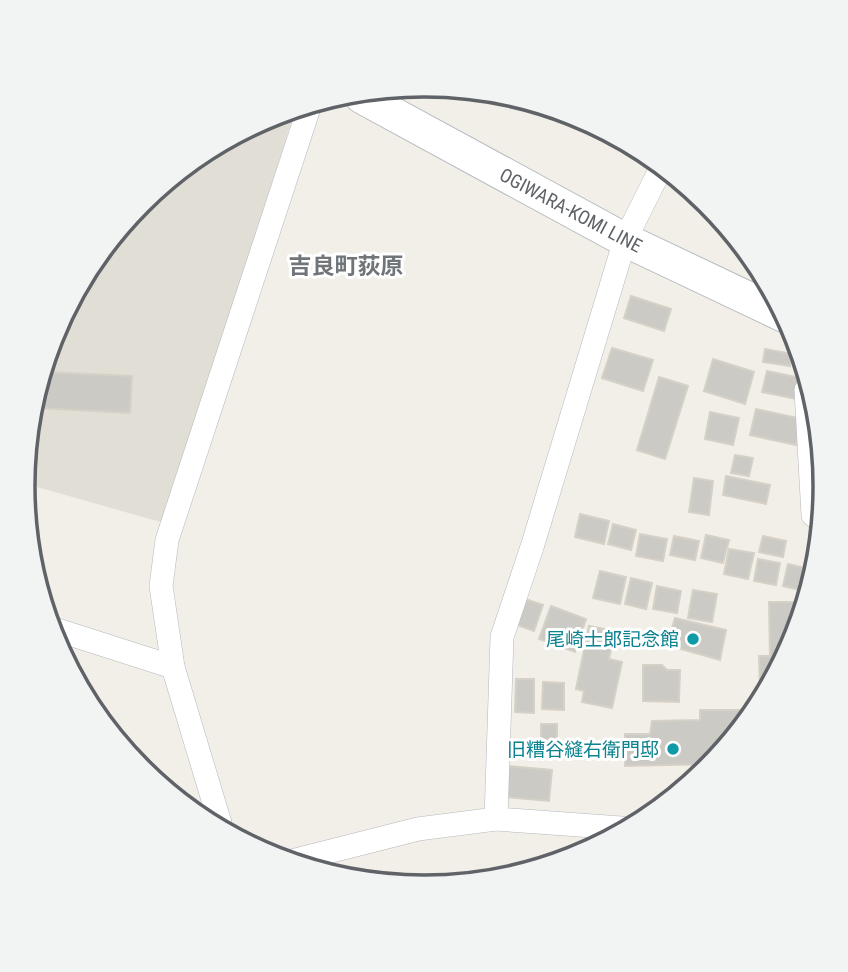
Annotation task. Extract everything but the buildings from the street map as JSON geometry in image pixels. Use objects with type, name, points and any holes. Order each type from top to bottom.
[{"type":"main road","name":"OGIWARA-KOMI LINE","points":[[369,101],[625,240],[770,309]]},
{"type":"street","points":[[218,815],[173,667],[161,586],[167,540],[307,115]]},
{"type":"street","points":[[496,819],[502,637],[625,240],[658,175]]},
{"type":"street","points":[[808,421],[812,502]]},
{"type":"street","points":[[64,632],[173,667]]},
{"type":"street","points":[[308,857],[418,829],[496,819],[610,827]]},
{"type":"shaded area","points":[[292,121],[164,523],[35,486],[38,435],[48,385],[65,337],[87,291],[115,249],[149,211],[187,177],[230,149]]},
{"type":"place","name":"尾崎士郎記念館","points":[[693,639]]},
{"type":"place","name":"旧糟谷縫右衛門邸","points":[[673,749]]},
{"type":"district","name":"吉良町荻原","points":[[346,266]]}]
